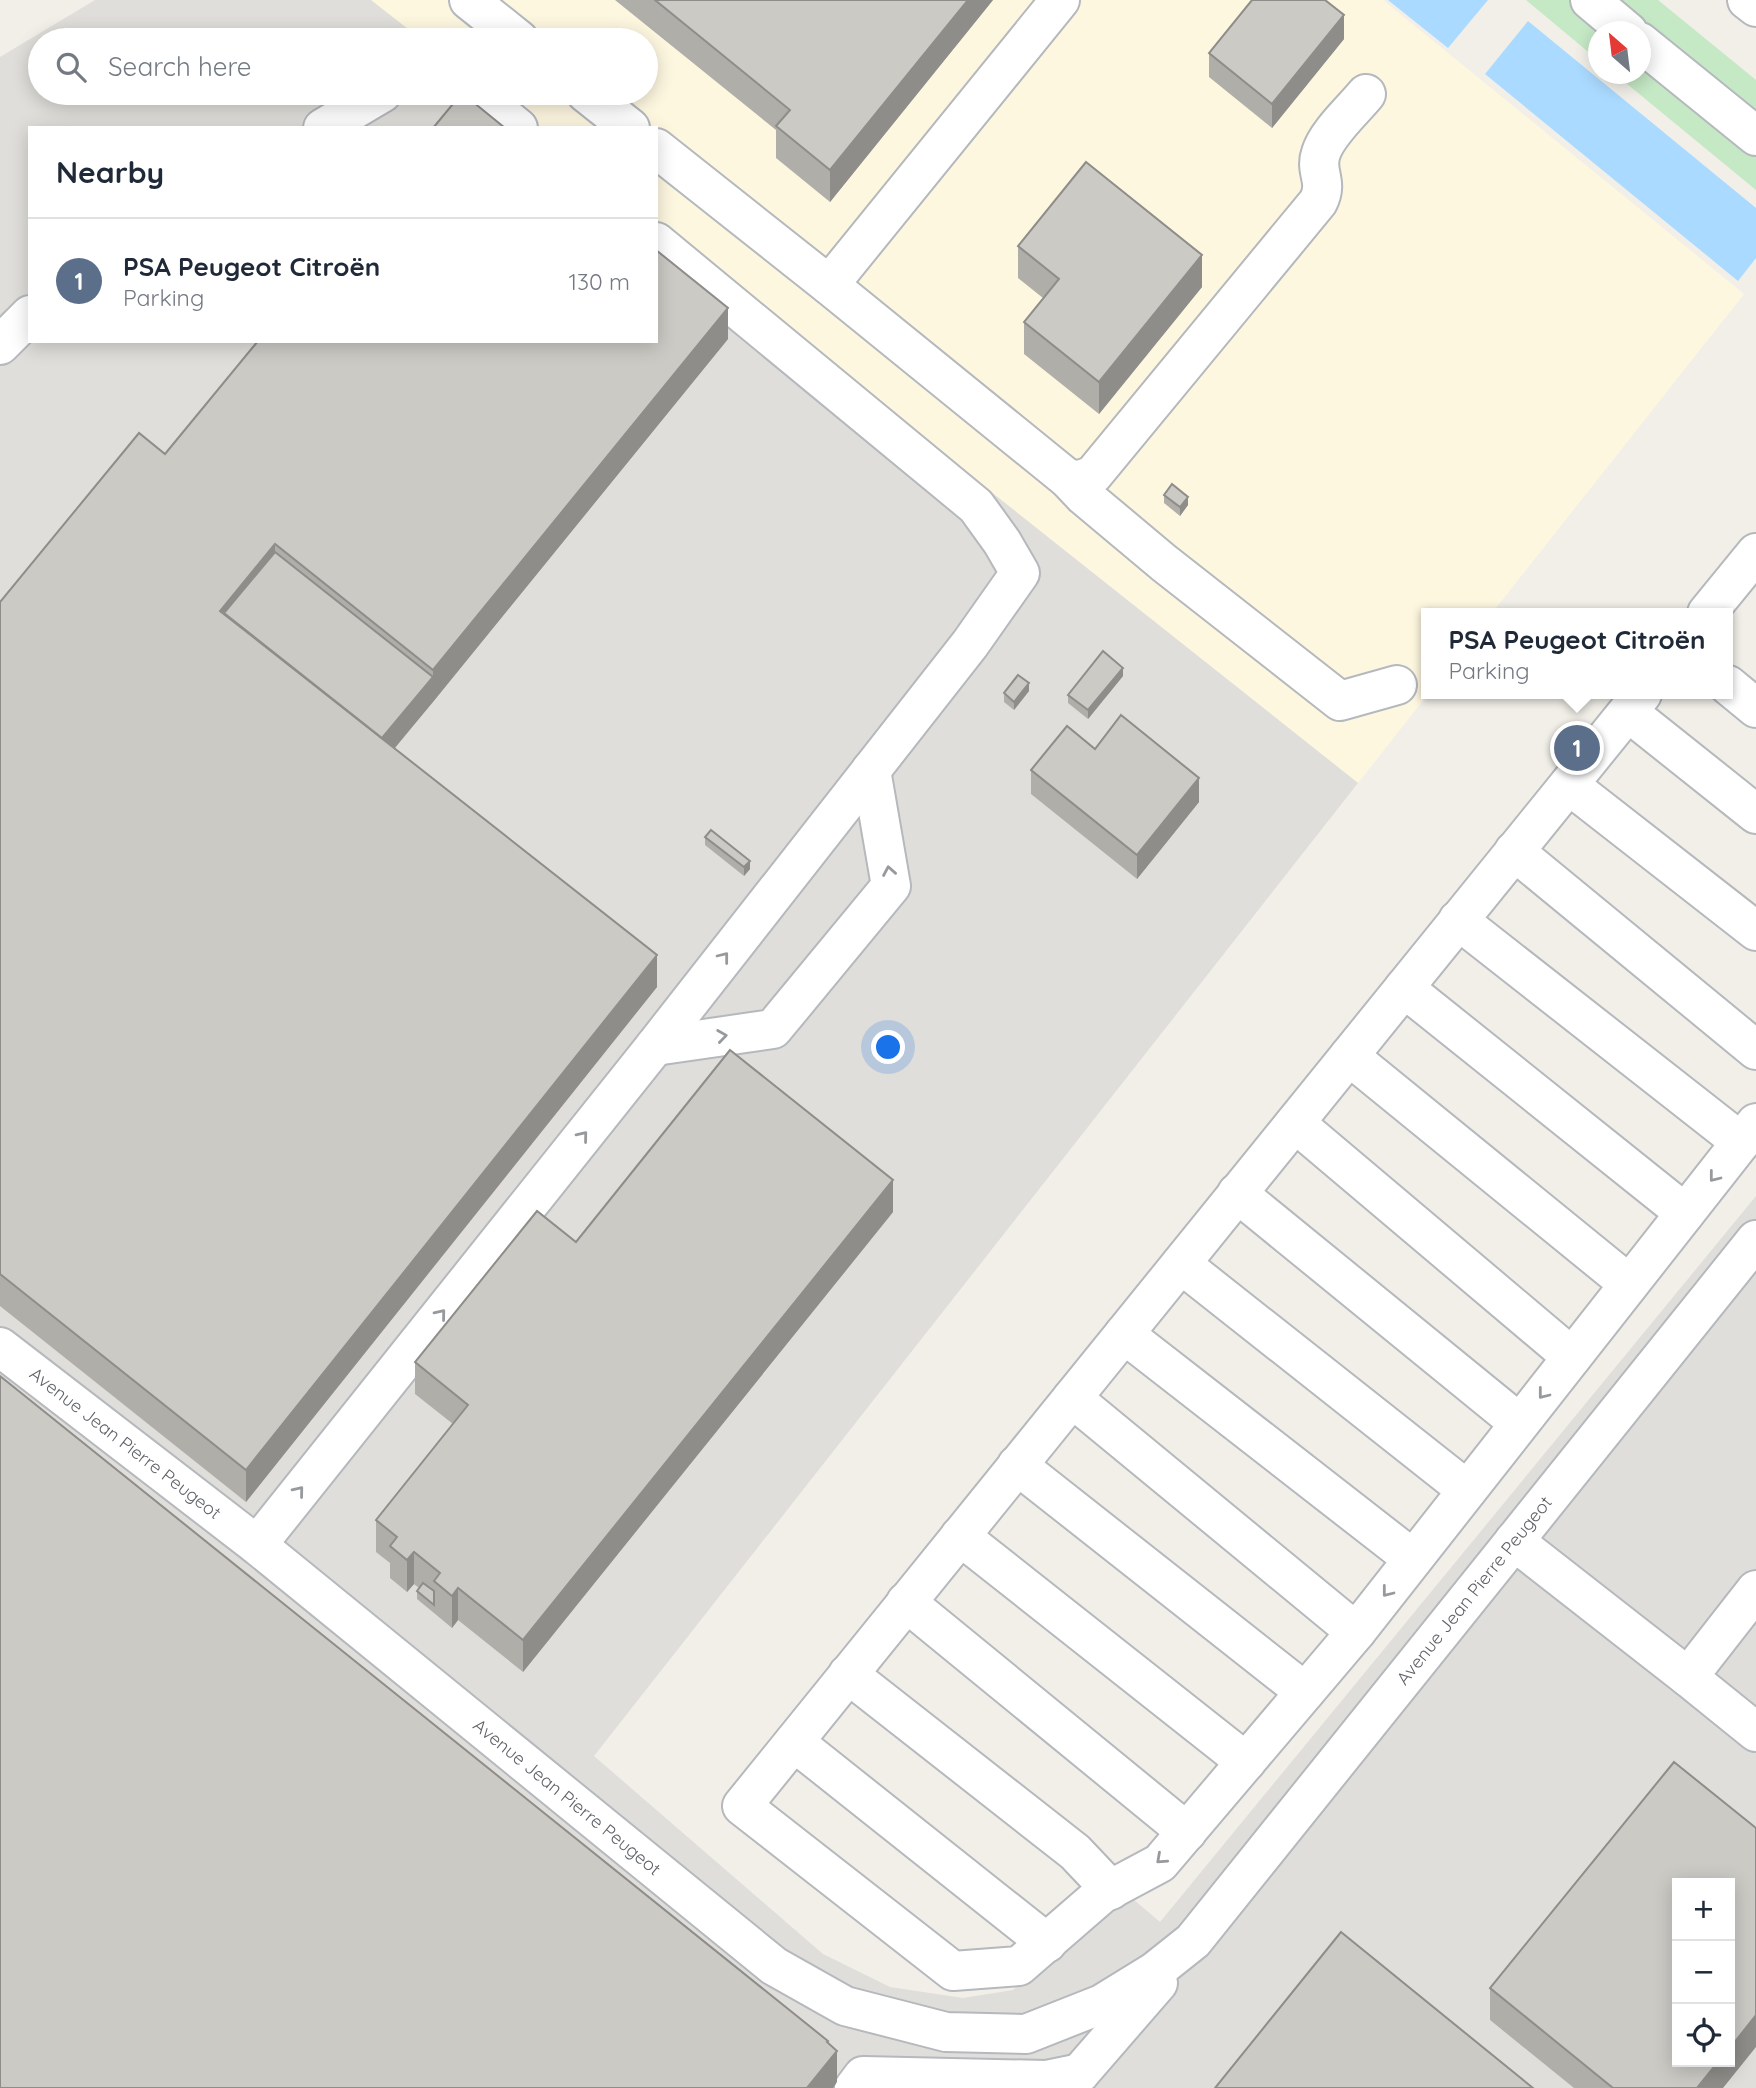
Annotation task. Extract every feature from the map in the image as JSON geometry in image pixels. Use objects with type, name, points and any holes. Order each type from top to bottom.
[{"type":"street","points":[[829,285],[1060,0]]},
{"type":"street","points":[[1591,0],[1615,21]]},
{"type":"street","points":[[1746,0],[1756,8]]},
{"type":"street","points":[[484,4],[507,28]]},
{"type":"street","points":[[1651,51],[1756,136]]},
{"type":"street","points":[[1068,479],[1080,480],[1093,475],[1318,202],[1323,192],[1319,169],[1320,153],[1328,139],[1366,94]]},
{"type":"street","points":[[326,126],[362,105]]},
{"type":"street","points":[[490,105],[516,126]]},
{"type":"street","points":[[601,105],[627,126]]},
{"type":"street","points":[[658,150],[1068,479],[1084,496],[1164,563],[1340,701],[1396,685]]},
{"type":"street","points":[[257,1545],[970,644],[1020,573],[976,506],[658,244]]},
{"type":"street","points":[[0,345],[28,317]]},
{"type":"street","points":[[1713,608],[1750,574]]},
{"type":"street","points":[[1733,690],[1756,708]]},
{"type":"street","points":[[1458,920],[1749,1133],[1356,1632],[1160,1863],[1102,1894],[1019,1966],[953,1971],[741,1806],[794,1742],[1237,1193],[1295,1123],[1458,920],[1635,703],[1756,814]]},
{"type":"street","points":[[655,1045],[773,1029],[891,886],[871,770]]},
{"type":"street","points":[[1569,785],[1756,931]]},
{"type":"street","points":[[1514,851],[1756,1050]]},
{"type":"street","points":[[1404,988],[1685,1213]]},
{"type":"street","points":[[1349,1056],[1629,1284]]},
{"type":"street","points":[[1295,1123],[1573,1357]]},
{"type":"street","points":[[1237,1193],[1520,1423]]},
{"type":"street","name":"Avenue Jean Pierre Peugeot","points":[[1072,2081],[1193,1941],[1756,1240]]},
{"type":"street","points":[[1181,1264],[1467,1490]]},
{"type":"street","points":[[1124,1334],[1413,1559]]},
{"type":"street","name":"Avenue Jean Pierre Peugeot","points":[[0,1347],[257,1545],[775,1966],[845,2006],[946,2032],[1026,2034],[1101,2004],[1154,1972],[1193,1941]]},
{"type":"street","points":[[1072,1398],[1356,1632]]},
{"type":"street","points":[[1017,1465],[1305,1692]]},
{"type":"street","points":[[960,1536],[1246,1762]]},
{"type":"street","points":[[1514,1541],[1756,1732]]},
{"type":"street","points":[[1688,1677],[1756,1590]]},
{"type":"street","points":[[906,1602],[1187,1832]]},
{"type":"street","points":[[848,1674],[1076,1852],[1111,1890]]},
{"type":"street","points":[[794,1742],[1047,1943]]},
{"type":"street","points":[[854,2088],[863,2077],[1072,2081]]},
{"type":"shaded area","points":[[95,0],[371,0],[407,28],[48,28]]},
{"type":"shaded area","points":[[371,0],[1383,0],[1744,294],[1496,608],[1421,608],[1421,699],[1424,699],[1358,783],[658,228],[658,126],[529,126],[503,105],[658,105],[658,28],[406,28]]},
{"type":"shaded area","points":[[28,40],[28,105],[503,105],[529,126],[28,126],[28,343],[658,343],[658,228],[1358,783],[594,1756],[823,1954],[890,1987],[963,1998],[1013,1990],[1126,1893],[1160,1922],[1756,1196],[1756,2088],[0,2088],[0,57]]},
{"type":"green space","points":[[1526,0],[1658,0],[1756,80],[1756,190],[1627,84],[1651,84],[1651,21],[1588,21],[1588,52]]},
{"type":"water","points":[[1388,0],[1488,0],[1448,48]]},
{"type":"water","points":[[1528,21],[1588,70],[1588,84],[1605,84],[1756,208],[1756,258],[1738,281],[1485,74]]},
{"type":"building","points":[[655,0],[968,0],[830,170],[776,126],[790,110]]},
{"type":"building","points":[[1252,0],[1325,0],[1344,15],[1272,104],[1209,53]]},
{"type":"building","points":[[452,105],[477,105],[503,126],[435,126]]},
{"type":"building","points":[[1086,162],[1202,255],[1099,382],[1024,322],[1059,279],[1018,246]]},
{"type":"building","points":[[658,252],[728,308],[433,670],[275,544],[220,611],[657,955],[246,1470],[0,1274],[0,602],[139,433],[165,454],[256,343],[658,343]]},
{"type":"building","points":[[1172,484],[1188,497],[1180,507],[1164,495]]},
{"type":"building","points":[[275,552],[433,677],[382,738],[224,613]]},
{"type":"building","points":[[1103,651],[1123,668],[1088,710],[1068,695]]},
{"type":"building","points":[[1018,675],[1029,683],[1014,702],[1004,693]]},
{"type":"building","points":[[1121,715],[1199,778],[1137,855],[1031,770],[1067,726],[1095,749]]},
{"type":"building","points":[[711,830],[750,861],[744,867],[705,837]]},
{"type":"building","points":[[730,1050],[893,1180],[523,1640],[458,1588],[452,1596],[434,1581],[440,1573],[414,1552],[407,1560],[390,1546],[397,1537],[376,1520],[468,1405],[415,1362],[537,1211],[576,1242]]},
{"type":"building","points":[[0,1376],[828,2041],[837,2051],[807,2088],[0,2088]]},
{"type":"building","points":[[423,1583],[434,1591],[434,1605],[417,1591]]},
{"type":"building","points":[[1674,1762],[1756,1828],[1756,2015],[1735,2042],[1735,1878],[1672,1878],[1672,2067],[1714,2067],[1697,2088],[1613,2088],[1490,1988]]},
{"type":"building","points":[[1341,1932],[1533,2088],[1215,2088]]},
{"type":"place","name":"PSA Peugeot Citroën","points":[[1577,748]]}]
